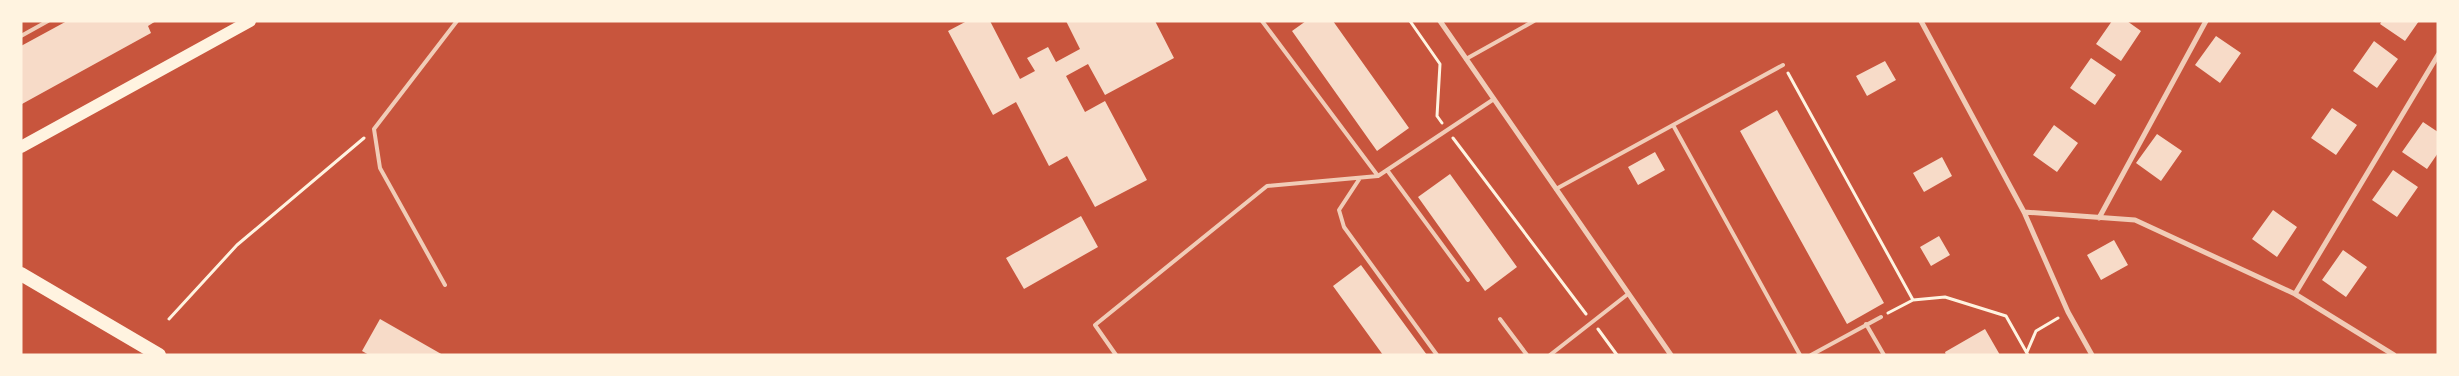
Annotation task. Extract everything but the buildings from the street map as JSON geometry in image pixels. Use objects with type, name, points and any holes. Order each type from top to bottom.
[{"type":"highway","points":[[21,274],[159,355]]},
{"type":"main road","points":[[21,147],[250,21]]},
{"type":"street","points":[[1440,21],[1671,355]]},
{"type":"street","points":[[1921,21],[2024,212],[2068,312],[2092,355]]},
{"type":"street","points":[[2099,218],[2206,21]]},
{"type":"street","points":[[2295,294],[2438,55]]},
{"type":"street","points":[[2024,212],[2135,220],[2295,294],[2394,355]]},
{"type":"lane","points":[[21,36],[48,21]]},
{"type":"lane","points":[[445,284],[380,168],[374,130],[457,21]]},
{"type":"lane","points":[[1262,21],[1378,176]]},
{"type":"lane","points":[[1466,59],[1534,21]]},
{"type":"lane","points":[[1556,189],[1783,65]]},
{"type":"lane","points":[[1116,355],[1095,325],[1267,186],[1378,176],[1494,99]]},
{"type":"lane","points":[[1673,125],[1800,355]]},
{"type":"lane","points":[[1387,170],[1468,280]]},
{"type":"lane","points":[[1360,178],[1339,210],[1344,227],[1437,355]]},
{"type":"lane","points":[[1550,355],[1628,294]]},
{"type":"lane","points":[[1811,355],[1881,317]]},
{"type":"lane","points":[[1500,319],[1527,355]]},
{"type":"lane","points":[[1866,324],[1884,355]]},
{"type":"path","points":[[1410,21],[1440,64],[1437,116],[1617,355]]},
{"type":"path","points":[[1783,65],[1913,300]]},
{"type":"path","points":[[169,319],[236,245],[374,130]]},
{"type":"path","points":[[1881,317],[1913,300],[1945,297],[2006,316],[2028,354]]},
{"type":"path","points":[[2028,354],[2036,331],[2068,312]]}]
